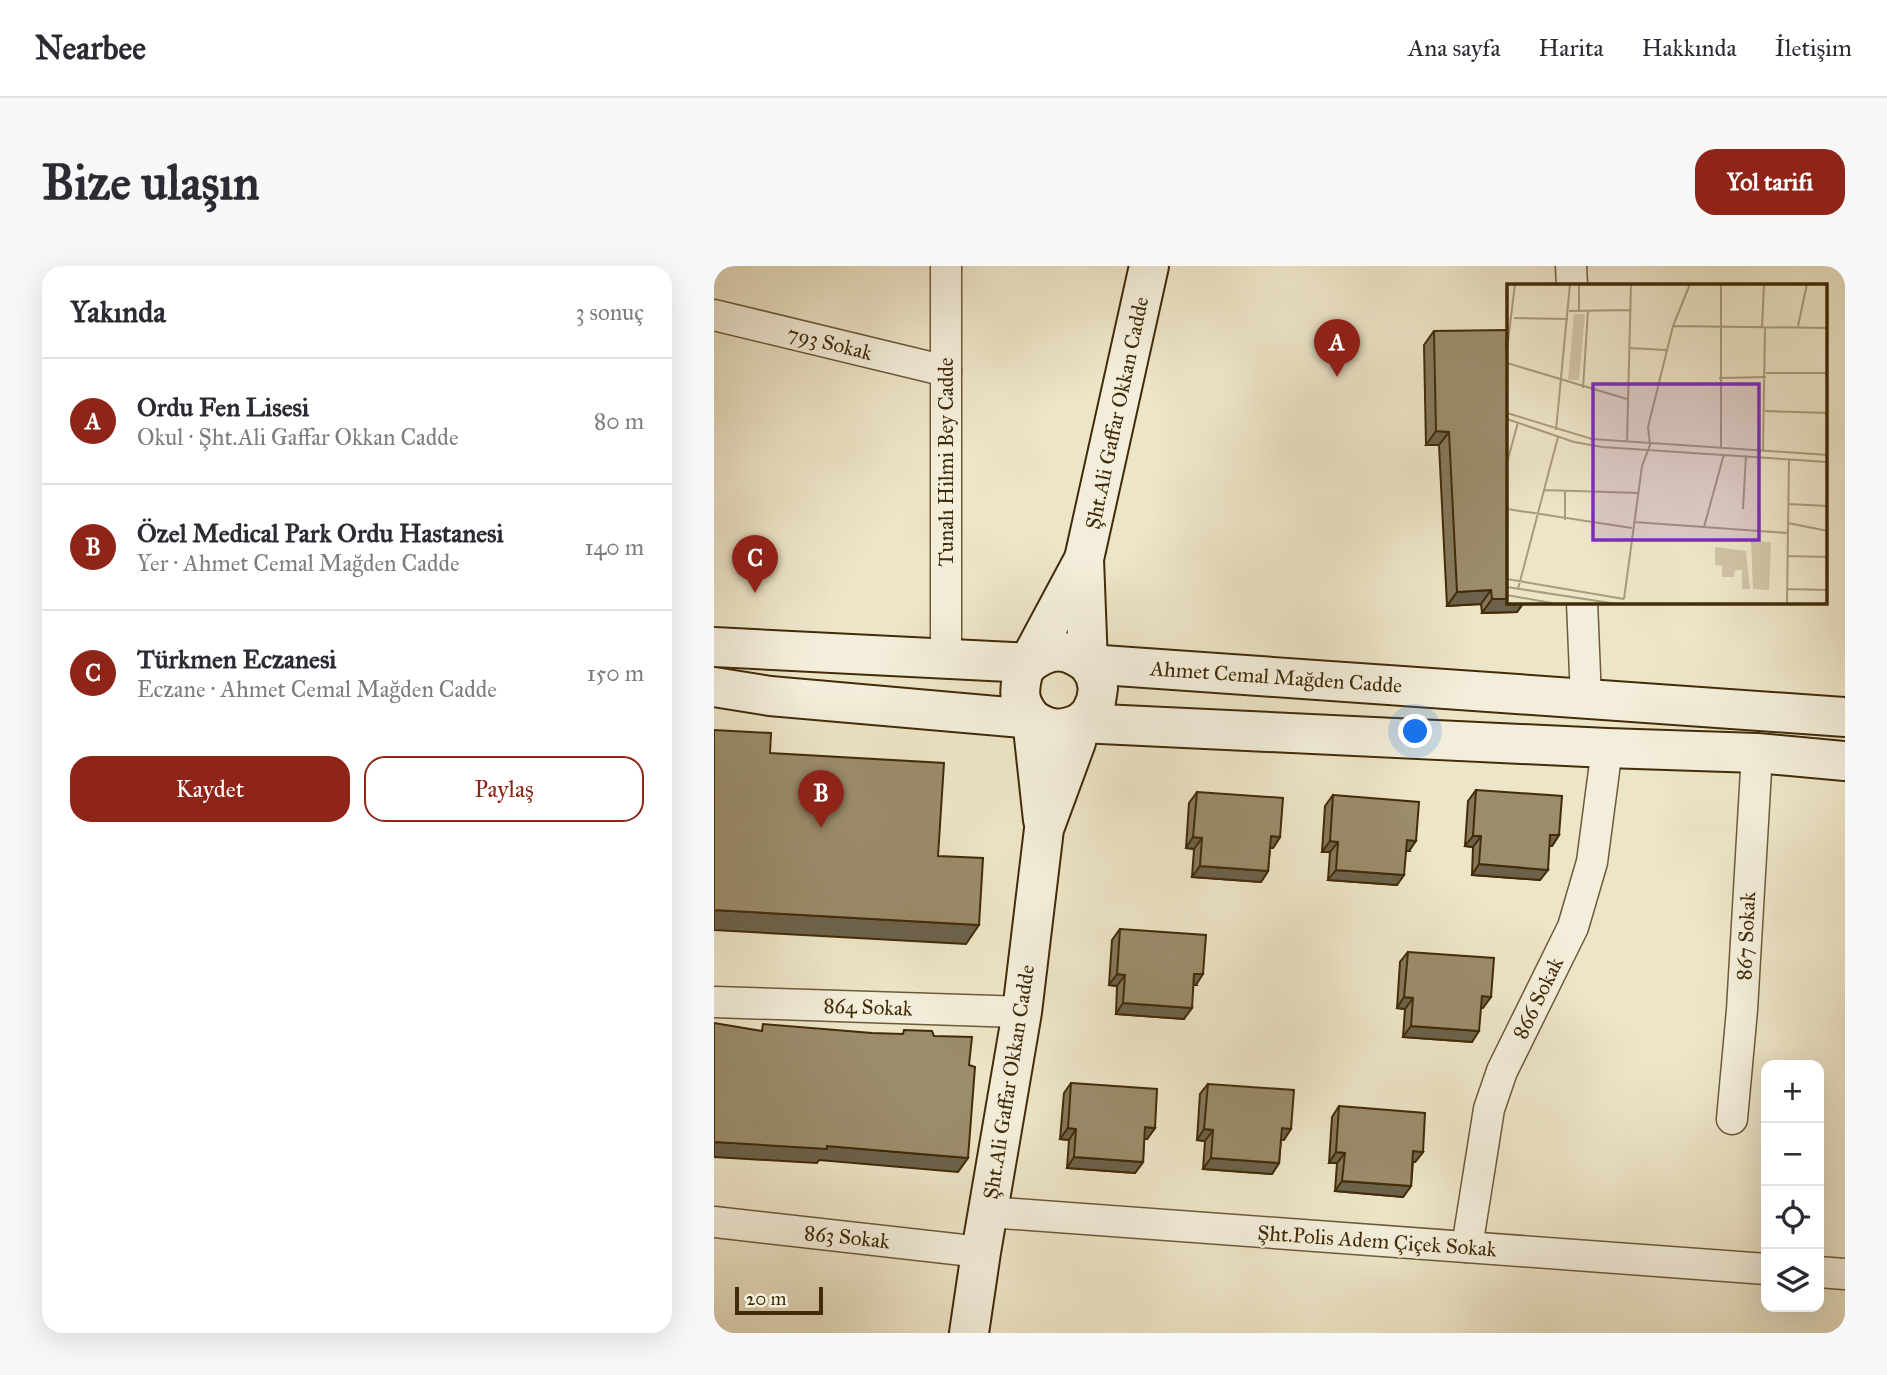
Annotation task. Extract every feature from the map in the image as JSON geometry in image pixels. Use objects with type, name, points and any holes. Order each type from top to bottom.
[{"type":"main road","name":"Şht.Ali Gaffar Okkan Cadde","points":[[969,1333],[1021,1012],[1044,830],[1076,742],[1080,723],[1090,713],[1096,701],[1098,688],[1095,675],[1088,664],[1084,559],[1149,266]]},
{"type":"main road","name":"Şht.Ali Gaffar Okkan Cadde","points":[[1044,830],[1032,719],[1024,710],[1019,687],[1023,673],[1084,559]]},
{"type":"main road","name":"Ahmet Cemal Mağden Cadde","points":[[714,647],[1030,663],[1040,655],[1064,651],[1088,664],[1845,717]]},
{"type":"main road","points":[[714,687],[770,696],[1032,719],[1042,726],[1055,729],[1080,723],[1757,753],[1845,761]]},
{"type":"street","name":"Tunalı Hilmi Bey Cadde","points":[[946,266],[946,658]]},
{"type":"street","points":[[1572,266],[1572,284]]},
{"type":"street","name":"793 Sokak","points":[[714,315],[946,371]]},
{"type":"street","points":[[1583,604],[1586,699]]},
{"type":"street","name":"866 Sokak","points":[[1467,1247],[1489,1109],[1502,1071],[1573,926],[1592,862],[1607,748]]},
{"type":"street","name":"867 Sokak","points":[[1732,1119],[1742,1010],[1757,753]]},
{"type":"street","name":"864 Sokak","points":[[714,1002],[1021,1012]]},
{"type":"street","name":"Şht.Polis Adem Çiçek Sokak","points":[[988,1212],[1761,1269]]},
{"type":"street","name":"863 Sokak","points":[[714,1222],[981,1252]]},
{"type":"street","points":[[1824,1272],[1845,1274]]},
{"type":"building","points":[[1507,330],[1507,599],[1492,599],[1491,590],[1457,592],[1449,432],[1436,431],[1434,331]]},
{"type":"building","points":[[714,730],[771,733],[770,753],[944,763],[938,856],[983,858],[979,925],[714,910]]},
{"type":"building","points":[[1476,790],[1562,796],[1559,835],[1550,835],[1548,870],[1479,864],[1481,836],[1473,836]]},
{"type":"building","points":[[1197,792],[1283,798],[1280,837],[1271,836],[1268,871],[1200,866],[1202,838],[1193,837]]},
{"type":"building","points":[[1333,795],[1419,802],[1416,841],[1407,840],[1404,875],[1336,870],[1338,842],[1330,841]]},
{"type":"building","points":[[1120,929],[1206,935],[1203,974],[1194,974],[1192,1008],[1123,1003],[1125,975],[1117,974]]},
{"type":"building","points":[[1408,952],[1494,958],[1491,997],[1482,996],[1479,1031],[1411,1026],[1413,998],[1404,997]]},
{"type":"building","points":[[714,1023],[762,1031],[763,1024],[872,1033],[932,1031],[934,1036],[972,1037],[969,1065],[975,1067],[968,1158],[827,1146],[827,1149],[714,1142]]},
{"type":"building","points":[[1071,1083],[1157,1089],[1155,1128],[1145,1127],[1143,1162],[1074,1157],[1076,1129],[1068,1128]]},
{"type":"building","points":[[1208,1084],[1294,1090],[1291,1129],[1282,1128],[1279,1163],[1211,1158],[1213,1130],[1204,1129]]},
{"type":"building","points":[[1339,1106],[1425,1113],[1423,1152],[1413,1151],[1411,1186],[1342,1181],[1345,1153],[1336,1152]]},
{"type":"place","name":"Ordu Fen Lisesi","points":[[1337,377]]},
{"type":"place","name":"Türkmen Eczanesi","points":[[755,593]]},
{"type":"place","name":"Özel Medical Park Ordu Hastanesi","points":[[821,828]]}]
